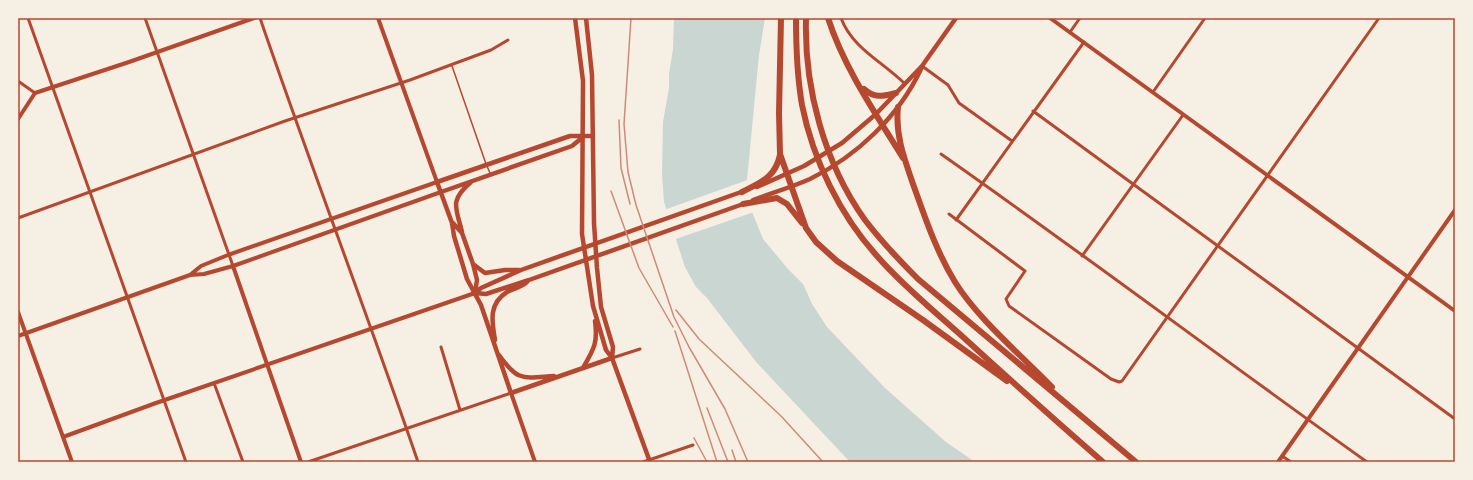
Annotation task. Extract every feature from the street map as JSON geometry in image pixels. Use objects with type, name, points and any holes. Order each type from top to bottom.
[{"type":"highway","points":[[742,192],[767,180],[776,170],[780,154],[779,98],[781,18]]},
{"type":"highway","points":[[796,18],[797,70],[802,107],[809,134],[821,165],[840,204],[876,256],[1037,404],[1103,462]]},
{"type":"highway","points":[[806,18],[809,76],[820,126],[839,174],[865,219],[894,255],[918,279],[1136,462]]},
{"type":"highway","points":[[828,18],[846,61],[876,114],[881,126],[907,165]]},
{"type":"highway","points":[[860,86],[870,95],[877,97],[896,93]]},
{"type":"highway","points":[[898,107],[897,129],[907,165],[935,244],[956,283],[983,317],[1077,412]]},
{"type":"highway","points":[[780,154],[806,228]]},
{"type":"highway","points":[[742,204],[772,196],[782,200],[787,204],[816,242],[837,261],[923,320],[1037,404]]},
{"type":"main road","points":[[575,18],[583,81],[582,234],[597,340],[595,347],[582,368]]},
{"type":"main road","points":[[586,18],[592,75],[594,223],[601,307],[613,347],[612,358]]},
{"type":"main road","points":[[767,180],[787,174],[804,166],[842,143],[876,114],[922,66],[956,18]]},
{"type":"main road","points":[[772,196],[810,179],[849,156],[881,126],[898,107],[914,83],[922,66]]},
{"type":"main road","points":[[593,136],[570,136],[437,182],[452,223],[454,236],[467,279],[475,293],[511,393],[612,358]]},
{"type":"main road","points":[[441,192],[572,146],[583,137]]},
{"type":"main road","points":[[473,181],[459,192],[455,207],[477,280],[475,293]]},
{"type":"main road","points":[[475,293],[481,288],[521,270],[742,192]]},
{"type":"main road","points":[[475,293],[486,294],[742,204]]},
{"type":"main road","points":[[452,223],[462,234]]},
{"type":"main road","points":[[473,264],[485,272],[521,270]]},
{"type":"main road","points":[[531,279],[521,287],[508,292],[500,298],[494,308],[492,315],[496,350],[509,370],[518,376],[529,378],[561,375]]},
{"type":"main road","points":[[592,306],[606,350],[612,358],[650,461]]},
{"type":"street","points":[[28,18],[186,462]]},
{"type":"street","points":[[145,18],[301,462]]},
{"type":"street","points":[[18,119],[35,93],[254,18]]},
{"type":"street","points":[[260,18],[294,118],[336,228],[418,462]]},
{"type":"street","points":[[190,275],[201,266],[228,255],[437,182],[378,18]]},
{"type":"street","points":[[841,18],[849,35],[856,43],[905,84]]},
{"type":"street","points":[[1050,18],[1455,311]]},
{"type":"street","points":[[1070,32],[1080,18]]},
{"type":"street","points":[[1153,92],[1205,18]]},
{"type":"street","points":[[949,214],[1025,271],[1007,296],[1006,301],[1009,306],[1111,380],[1119,382],[1125,378],[1379,18]]},
{"type":"street","points":[[18,218],[294,118],[401,83],[491,50],[508,40]]},
{"type":"street","points":[[956,220],[1084,42]]},
{"type":"street","points":[[922,66],[948,84],[959,103],[1012,141]]},
{"type":"street","points":[[18,81],[35,93]]},
{"type":"street","points":[[1033,111],[1455,419]]},
{"type":"street","points":[[1082,256],[1183,114]]},
{"type":"street","points":[[941,154],[1018,208],[1366,462]]},
{"type":"street","points":[[18,336],[190,275],[204,274],[233,266],[336,228],[441,192]]},
{"type":"street","points":[[1278,462],[1455,210]]},
{"type":"street","points":[[63,437],[164,400],[372,330],[475,293]]},
{"type":"street","points":[[18,312],[72,462]]},
{"type":"street","points":[[441,346],[460,410]]},
{"type":"street","points":[[612,358],[640,348]]},
{"type":"street","points":[[214,383],[243,462]]},
{"type":"street","points":[[308,462],[511,393],[535,462]]},
{"type":"street","points":[[643,462],[650,461],[693,445]]},
{"type":"street","points":[[1282,456],[1291,462]]},
{"type":"lane","points":[[451,64],[491,175]]},
{"type":"shaded area","points":[[674,18],[765,18],[759,55],[747,180],[748,202],[763,239],[788,269],[803,284],[812,304],[827,327],[885,388],[946,442],[975,462],[850,462],[757,363],[707,298],[696,287],[685,267],[664,202],[662,174],[663,122],[669,88],[669,74],[673,49]]},
{"type":"pier","points":[[750,179],[750,202],[754,212],[673,240],[664,210]]},
{"type":"railway","points":[[631,18],[624,124],[628,172],[636,205],[674,317],[689,347],[725,409],[748,462]]},
{"type":"railway","points":[[619,120],[621,168],[630,204]]},
{"type":"railway","points":[[611,191],[639,268],[673,327]]},
{"type":"railway","points":[[676,310],[699,339],[781,416],[823,462]]},
{"type":"railway","points":[[675,331],[717,462]]},
{"type":"railway","points":[[707,408],[728,462]]},
{"type":"railway","points":[[694,438],[707,462]]},
{"type":"railway","points":[[732,450],[736,462]]}]
